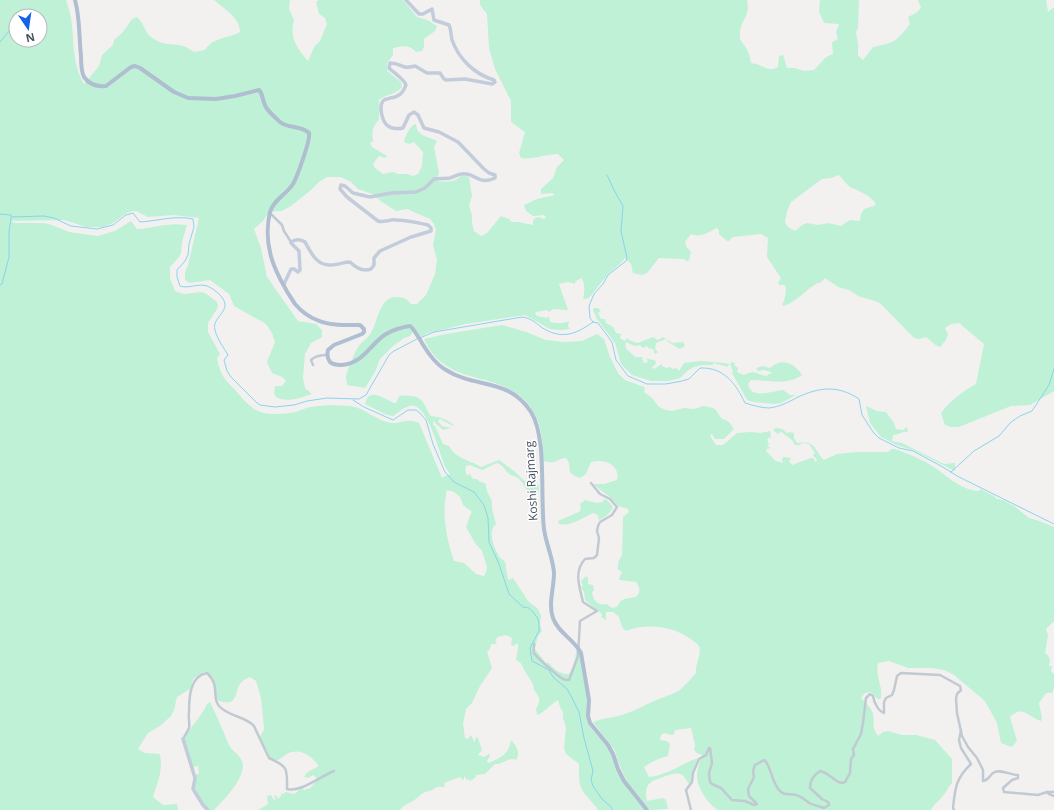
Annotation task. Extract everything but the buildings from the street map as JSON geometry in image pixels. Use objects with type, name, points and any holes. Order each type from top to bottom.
[{"type":"main road","points":[[75,0],[79,27],[82,71],[85,78],[92,84],[106,86],[135,66],[174,92],[188,98],[216,99],[259,90],[262,92],[265,106],[280,121],[288,126],[302,128],[308,131],[310,137],[298,173],[292,185],[273,204],[270,213],[268,223],[270,252],[275,267],[284,284],[296,304],[304,312],[316,320],[325,323],[360,326],[364,330],[362,334],[331,347],[328,350],[328,355]]},
{"type":"main road","name":"Koshi Rajmarg","points":[[328,355],[328,360],[334,365],[344,365],[360,359],[380,338],[387,333],[408,326],[412,327],[428,352],[437,363],[447,371],[500,387],[512,392],[523,402],[534,417],[538,430],[541,454],[542,512],[544,531],[554,573],[551,602],[552,615],[555,624],[561,632],[578,648]]},
{"type":"main road","points":[[578,648],[582,658],[590,700],[588,716],[590,723],[608,745],[624,781],[647,810]]},
{"type":"street","points":[[291,242],[302,240],[321,264],[331,265],[350,262],[357,268],[368,270],[374,265],[374,258],[380,251],[411,237],[428,233],[431,231],[431,228],[428,225],[397,220],[384,222],[378,221],[348,197],[340,189],[341,185],[345,186],[353,193],[370,197],[391,193],[411,194],[425,188],[434,179],[451,178],[462,174],[468,174],[485,181],[495,178],[495,175],[488,173],[458,142],[439,132],[424,128],[417,113],[414,112],[409,114],[403,128],[400,129],[388,126],[383,121],[383,101],[385,99],[399,96],[406,85],[405,80],[396,76],[389,68],[390,63],[407,68],[415,66],[427,73],[440,73],[446,80],[465,79],[492,84],[495,82],[494,80],[487,78],[471,68],[462,59],[453,40],[449,24],[434,20],[432,9],[423,14],[419,14],[406,0]]},
{"type":"street","points":[[270,213],[282,225],[291,243],[298,251],[300,270],[298,272],[291,269],[284,284]]},
{"type":"street","points":[[313,365],[312,359],[320,355],[328,355]]},
{"type":"street","points":[[534,644],[534,653],[541,661],[565,680],[569,680],[578,656],[580,621],[597,611],[583,602],[577,575],[578,570],[585,559],[594,558],[597,555],[599,538],[597,531],[598,526],[600,522],[612,515],[617,506],[610,499],[600,494],[591,483]]},
{"type":"street","points":[[208,810],[193,789],[195,778],[183,739],[189,727],[188,711],[193,683],[197,677],[203,673],[207,673],[212,678],[216,687],[216,699],[218,705],[226,712],[250,722],[254,726],[269,758],[282,764],[287,770],[287,790],[291,791],[298,789],[334,771]]},
{"type":"street","points":[[691,810],[686,790],[692,782],[693,773],[699,759],[706,755],[708,748],[710,748],[712,762],[709,773],[710,782],[722,788],[732,800],[745,800],[754,805],[756,804],[749,796],[748,789],[754,778],[753,771],[755,765],[764,760],[769,765],[769,771],[774,783],[780,791],[788,795],[795,794],[810,803],[824,808],[829,805],[828,802],[822,799],[810,788],[810,782],[813,776],[820,771],[825,772],[835,781],[841,783],[845,782],[850,773],[851,759],[854,755],[853,749],[861,734],[866,698],[870,694],[873,696],[878,708],[884,713],[884,702],[886,698],[892,695],[897,676],[901,673],[940,675],[960,686],[961,690],[957,694],[956,699],[961,730],[968,748],[977,758],[983,770],[983,781],[987,780],[995,772],[1002,771],[1010,775],[1018,775],[1018,778],[1012,780],[1003,788],[1004,792],[1038,794],[1054,792]]},
{"type":"street","points":[[954,810],[953,808],[957,782],[964,769],[971,764],[961,748],[959,740],[961,730]]},
{"type":"street","points":[[1047,792],[1054,796]]},
{"type":"green space","points":[[0,0],[66,0],[72,22],[76,63],[80,77],[84,84],[99,66],[102,55],[113,45],[114,40],[123,32],[132,19],[137,17],[149,35],[155,40],[163,43],[184,46],[194,52],[205,50],[213,42],[240,32],[234,18],[227,10],[214,0],[290,0],[289,9],[294,20],[293,37],[300,52],[308,61],[314,47],[320,41],[327,24],[325,18],[319,14],[316,2],[319,0],[403,0],[417,17],[427,20],[437,26],[435,31],[424,39],[424,47],[422,51],[416,52],[405,46],[393,48],[393,55],[387,63],[387,71],[401,82],[402,87],[397,92],[379,100],[379,120],[374,127],[373,141],[370,143],[372,147],[387,156],[385,158],[379,156],[373,164],[375,168],[383,174],[393,172],[413,176],[418,174],[422,166],[423,152],[414,142],[409,144],[404,142],[410,129],[416,124],[418,131],[421,134],[437,141],[434,147],[439,173],[437,181],[453,181],[462,175],[469,177],[472,196],[469,206],[472,215],[472,223],[474,231],[481,236],[487,233],[501,216],[512,222],[533,225],[535,218],[539,217],[544,219],[546,217],[544,215],[533,216],[526,211],[524,205],[537,199],[555,195],[552,193],[541,194],[541,189],[553,178],[557,167],[564,160],[558,154],[521,158],[519,153],[525,132],[511,122],[511,101],[495,69],[489,48],[487,14],[480,5],[480,0],[747,0],[748,10],[740,29],[740,38],[748,51],[751,63],[768,69],[774,69],[778,67],[779,56],[783,55],[787,68],[795,68],[804,71],[814,70],[826,57],[833,54],[832,42],[838,39],[836,32],[839,24],[824,23],[819,12],[820,0],[859,0],[858,28],[856,32],[858,55],[863,60],[873,47],[891,42],[902,34],[910,24],[908,17],[916,13],[921,8],[918,0],[1046,0],[1048,12],[1054,7],[1054,391],[1030,405],[1011,406],[959,427],[945,425],[941,413],[957,397],[976,384],[984,344],[959,323],[951,324],[945,328],[948,334],[946,340],[940,347],[926,337],[919,339],[914,338],[880,303],[858,296],[849,290],[838,287],[825,278],[793,302],[784,306],[782,305],[786,290],[785,285],[779,285],[778,283],[781,278],[767,257],[768,238],[761,234],[733,237],[727,241],[719,234],[719,230],[716,228],[701,235],[691,234],[685,242],[686,246],[691,252],[689,260],[659,258],[647,273],[642,275],[633,273],[631,264],[625,258],[608,274],[589,298],[583,299],[584,285],[581,278],[575,282],[575,284],[568,282],[559,284],[568,310],[553,309],[549,312],[547,310],[535,313],[537,316],[547,318],[549,316],[550,322],[562,323],[569,321],[568,327],[570,329],[550,329],[525,315],[466,324],[428,333],[421,337],[415,329],[410,336],[404,338],[393,346],[380,359],[375,372],[365,388],[347,385],[346,374],[355,352],[371,333],[380,309],[387,300],[392,297],[398,297],[406,299],[411,304],[417,304],[426,295],[435,274],[437,260],[433,245],[436,230],[430,219],[407,209],[396,211],[372,194],[358,189],[351,182],[341,177],[327,177],[291,206],[282,211],[269,212],[263,221],[254,229],[261,248],[267,277],[298,321],[316,324],[322,330],[322,337],[311,343],[305,354],[303,378],[305,388],[312,394],[285,400],[276,397],[274,393],[275,386],[282,386],[286,381],[282,377],[272,373],[267,362],[275,342],[272,333],[266,324],[234,306],[229,294],[210,280],[190,283],[185,280],[185,273],[199,218],[174,215],[148,217],[136,211],[132,211],[113,223],[103,227],[86,227],[64,220],[9,221],[16,223],[44,223],[69,232],[98,236],[115,231],[131,221],[137,229],[168,225],[187,225],[182,242],[181,253],[170,267],[170,278],[175,291],[184,294],[205,293],[217,302],[217,309],[208,323],[208,332],[220,354],[217,358],[220,369],[226,380],[253,408],[260,412],[276,414],[296,412],[315,406],[350,406],[361,409],[387,422],[393,423],[409,421],[419,423],[442,478],[450,474],[445,467],[432,429],[421,411],[415,406],[409,406],[393,416],[387,415],[365,404],[367,399],[373,395],[377,395],[394,403],[396,403],[399,396],[416,397],[422,401],[431,416],[444,419],[455,427],[440,419],[438,421],[442,426],[451,428],[443,430],[433,421],[433,425],[435,426],[443,444],[449,446],[455,454],[481,467],[499,460],[527,483],[538,484],[538,493],[527,490],[518,478],[509,474],[497,463],[482,470],[470,465],[466,466],[468,476],[469,473],[473,479],[477,479],[480,482],[485,483],[492,501],[496,524],[492,531],[492,540],[499,557],[505,562],[509,580],[513,578],[528,601],[538,609],[541,616],[540,625],[542,631],[538,636],[535,649],[546,663],[549,663],[560,673],[569,674],[576,655],[576,648],[582,659],[588,697],[587,717],[589,725],[610,750],[618,774],[645,810],[598,810],[582,790],[579,777],[579,764],[566,754],[564,748],[566,727],[563,712],[558,700],[542,713],[537,715],[536,709],[539,704],[539,697],[522,665],[516,660],[518,643],[513,646],[511,645],[512,638],[506,635],[498,637],[495,640],[497,643],[491,644],[490,649],[487,652],[492,668],[480,686],[472,703],[466,709],[463,724],[465,738],[468,739],[471,735],[475,743],[475,739],[477,737],[478,738],[482,750],[478,755],[484,757],[489,754],[490,756],[487,761],[488,763],[504,755],[510,745],[511,740],[518,752],[516,760],[510,759],[495,764],[485,774],[476,775],[475,778],[470,781],[464,776],[463,780],[460,777],[444,783],[445,787],[437,787],[423,793],[400,810],[258,810],[268,804],[267,796],[271,795],[274,800],[276,799],[274,796],[276,795],[278,799],[282,795],[280,793],[284,794],[285,792],[294,794],[302,788],[304,790],[310,788],[318,779],[313,775],[308,778],[304,777],[308,771],[319,766],[309,756],[301,752],[292,752],[276,761],[270,758],[260,737],[264,729],[261,698],[256,681],[250,677],[245,680],[238,687],[235,697],[231,702],[223,702],[218,700],[216,697],[212,676],[204,672],[194,678],[190,689],[177,697],[171,716],[160,726],[148,733],[138,749],[145,753],[160,754],[160,771],[153,797],[163,805],[177,804],[178,810],[0,810]],"holes":[[[839,175],[850,187],[861,192],[876,204],[864,209],[859,221],[850,220],[841,226],[829,223],[818,225],[807,223],[795,231],[788,227],[785,222],[787,211],[791,202],[822,179]],[[447,490],[454,492],[460,497],[463,505],[472,512],[466,527],[475,543],[482,551],[487,567],[484,576],[476,574],[464,563],[454,561],[449,544],[445,517],[445,499]]]},
{"type":"green space","points":[[594,308],[598,308],[601,311],[598,313],[601,319],[605,319],[606,323],[613,327],[616,333],[621,334],[620,338],[625,341],[627,338],[638,343],[653,337],[658,340],[663,337],[666,339],[656,343],[655,349],[658,352],[655,354],[653,349],[648,348],[647,346],[643,348],[640,345],[635,346],[626,342],[625,344],[628,350],[635,357],[642,357],[644,363],[648,362],[646,358],[656,361],[655,365],[652,367],[654,369],[662,364],[662,366],[673,369],[676,368],[679,371],[684,363],[700,361],[725,363],[729,364],[728,367],[713,363],[713,365],[702,365],[687,371],[680,378],[668,381],[651,381],[632,375],[621,364],[615,343],[597,319],[593,310]]},
{"type":"green space","points":[[502,325],[546,340],[565,342],[582,341],[597,334],[604,339],[610,357],[618,373],[625,380],[644,387],[644,392],[652,398],[659,407],[672,411],[684,408],[694,409],[703,406],[709,407],[715,409],[722,419],[729,422],[734,429],[724,439],[715,439],[712,434],[710,436],[716,445],[723,445],[737,433],[761,433],[770,431],[771,437],[767,439],[769,445],[767,446],[771,448],[767,449],[766,451],[776,461],[783,463],[783,457],[791,458],[789,461],[792,465],[811,458],[813,458],[816,462],[817,460],[813,455],[815,453],[809,444],[803,443],[795,445],[792,440],[780,431],[778,434],[773,430],[776,428],[782,429],[788,434],[788,432],[794,433],[794,438],[797,443],[803,442],[811,444],[824,460],[837,454],[857,452],[888,452],[895,449],[925,462],[965,488],[979,491],[980,489],[997,499],[1003,500],[1014,506],[1029,518],[1054,527],[1054,621],[1046,629],[1048,635],[1045,654],[1047,654],[1050,659],[1049,666],[1052,666],[1051,671],[1054,674],[1054,688],[1052,693],[1046,693],[1039,703],[1042,718],[1041,721],[1022,712],[1015,713],[1010,717],[1017,741],[1012,747],[1001,743],[997,723],[985,701],[954,675],[944,670],[932,668],[908,668],[889,661],[878,663],[877,672],[881,690],[881,699],[878,699],[871,692],[865,693],[861,698],[872,711],[874,717],[874,727],[878,736],[883,732],[888,731],[902,735],[916,735],[935,740],[952,759],[952,783],[931,810],[718,810],[707,800],[697,781],[697,773],[702,755],[694,750],[695,745],[691,728],[675,730],[674,734],[672,735],[664,733],[661,735],[660,740],[667,741],[670,744],[668,756],[655,760],[644,767],[649,777],[656,776],[698,758],[689,784],[682,775],[677,773],[652,781],[647,786],[647,801],[663,798],[666,800],[668,809],[650,810],[627,782],[615,751],[593,722],[627,713],[679,691],[696,673],[700,649],[699,646],[682,634],[667,628],[642,627],[626,631],[622,627],[619,617],[613,612],[606,612],[606,620],[601,617],[602,614],[585,600],[584,592],[581,587],[583,586],[581,581],[586,576],[588,578],[588,584],[593,585],[594,590],[592,592],[596,602],[607,604],[612,608],[617,607],[625,599],[636,597],[639,591],[636,582],[619,580],[622,572],[618,569],[618,563],[622,556],[623,517],[629,512],[628,509],[618,506],[610,497],[593,484],[604,484],[617,480],[618,475],[614,467],[606,462],[591,462],[586,474],[580,478],[570,472],[569,464],[566,458],[554,462],[543,461],[542,436],[539,424],[534,413],[523,398],[509,389],[448,367],[435,356],[424,339]]},
{"type":"green space","points":[[666,339],[672,343],[683,342],[685,346],[680,349],[668,342]]},
{"type":"green space","points":[[732,362],[735,363],[734,365],[738,368],[737,372],[744,375],[753,372],[767,376],[768,374],[771,374],[771,372],[764,370],[758,371],[756,368],[763,366],[770,368],[783,362],[796,367],[802,375],[796,378],[777,382],[751,380],[748,384],[753,392],[757,393],[768,393],[783,390],[790,395],[796,395],[781,403],[774,404],[747,400],[732,373],[730,364]]},
{"type":"green space","points":[[866,406],[877,411],[886,412],[894,423],[896,429],[903,430],[907,427],[908,432],[893,435],[892,441],[902,443],[944,464],[955,463],[955,471],[913,450],[899,446],[881,437],[870,423]]},
{"type":"green space","points":[[604,499],[607,500],[613,507],[606,516],[601,519],[599,520],[598,515],[593,513],[572,523],[563,525],[559,524],[558,521],[579,512],[581,509],[580,504],[585,500],[596,503],[603,502]]},
{"type":"green space","points":[[210,702],[229,745],[240,757],[243,765],[242,772],[235,786],[214,810],[209,810],[204,806],[194,789],[196,774],[199,774],[198,766],[193,767],[184,741],[207,704]]},
{"type":"waterway","points":[[0,42],[8,32]]},
{"type":"waterway","points":[[607,175],[623,206],[621,231],[627,258],[626,261],[608,275],[603,284],[594,294],[589,306],[590,318],[593,322],[598,323],[612,342],[616,360],[628,376],[647,384],[666,384],[689,379],[700,368],[708,368],[716,370],[728,378],[738,389],[745,403],[766,408],[780,405],[814,391],[829,389],[844,391],[859,399],[862,415],[873,432],[879,438],[899,448],[913,451],[959,477],[1054,524]]},
{"type":"waterway","points":[[0,214],[11,215],[11,217],[44,216],[54,218],[71,226],[97,229],[113,225],[126,215],[133,213],[140,222],[173,218],[193,219],[194,227],[189,244],[188,255],[177,270],[177,277],[180,286],[187,287],[204,285],[220,295],[225,305],[216,321],[215,330],[217,337],[228,355],[224,360],[227,371],[231,377],[260,405],[275,407],[294,405],[307,401],[327,398],[359,399],[366,395],[389,355],[417,339]]},
{"type":"waterway","points":[[0,285],[2,284],[9,257],[9,232],[11,218]]},
{"type":"waterway","points":[[420,338],[434,332],[522,317],[532,320],[548,331],[561,335],[574,333],[593,322]]},
{"type":"waterway","points":[[951,472],[974,451],[999,436],[1011,422],[1032,411],[1049,385],[1054,369]]},
{"type":"waterway","points":[[353,400],[364,407],[393,420],[408,410],[416,410],[420,413],[426,420],[433,444],[445,472],[454,482],[474,492],[484,505],[488,518],[489,542],[499,564],[509,594],[523,607],[529,608],[538,619],[539,631],[530,648],[532,661],[549,670],[553,677],[567,689],[571,696],[579,712],[593,771],[591,780],[593,786],[602,799],[613,810]]}]
